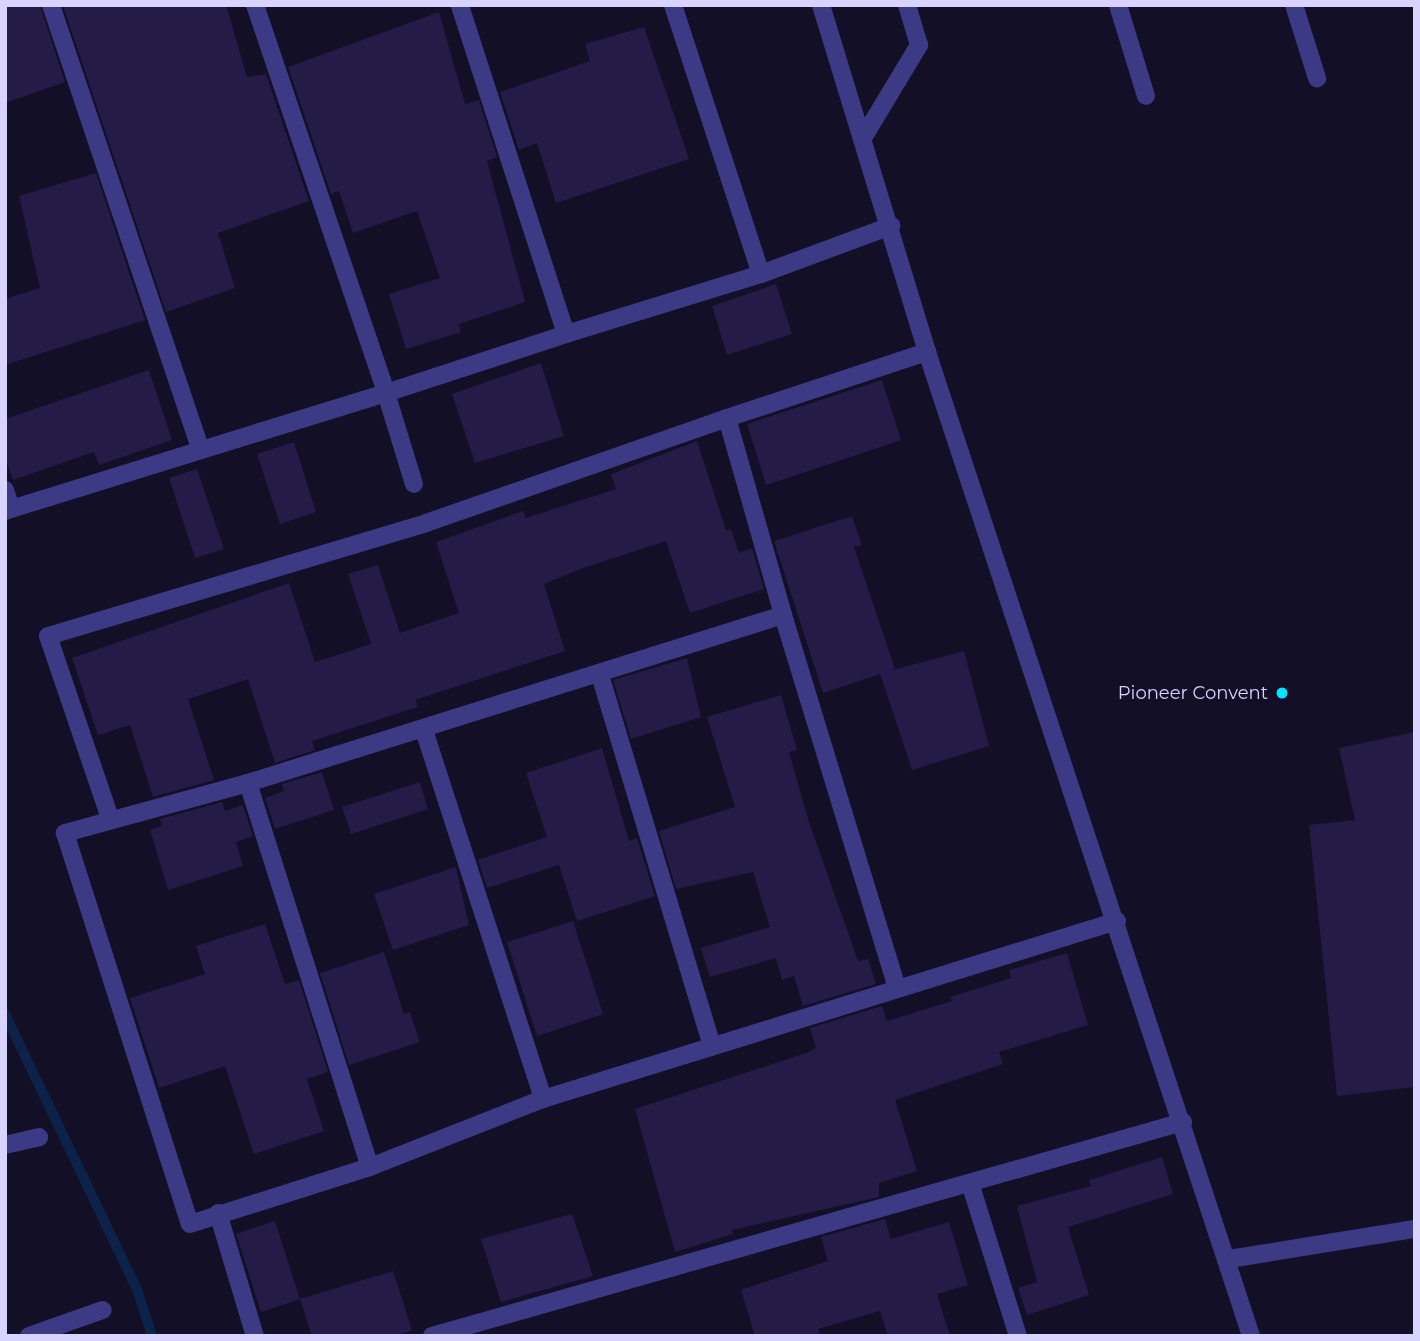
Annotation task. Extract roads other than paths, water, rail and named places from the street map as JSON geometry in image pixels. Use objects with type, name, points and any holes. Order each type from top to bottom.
[{"type":"street","points":[[51,5],[200,448]]},
{"type":"street","points":[[255,5],[414,484]]},
{"type":"street","points":[[460,5],[566,334]]},
{"type":"street","points":[[673,5],[761,274]]},
{"type":"street","points":[[821,5],[891,226],[927,352],[1229,1259],[1251,1336]]},
{"type":"street","points":[[863,138],[919,45],[906,5]]},
{"type":"street","points":[[1118,5],[1146,96]]},
{"type":"street","points":[[1294,5],[1317,78]]},
{"type":"street","points":[[5,490],[8,510],[761,274],[891,226]]},
{"type":"street","points":[[110,818],[48,636],[426,523],[727,418],[927,352]]},
{"type":"street","points":[[727,418],[783,615],[897,989]]},
{"type":"street","points":[[783,615],[424,730],[248,783],[110,818],[65,833],[190,1224],[370,1167],[543,1099],[1117,921]]},
{"type":"street","points":[[600,675],[712,1046]]},
{"type":"street","points":[[424,730],[543,1099]]},
{"type":"street","points":[[248,783],[370,1167]]},
{"type":"street","points":[[432,1336],[1183,1122]]},
{"type":"street","points":[[5,1145],[39,1137]]},
{"type":"street","points":[[970,1183],[1018,1336]]},
{"type":"street","points":[[218,1213],[255,1336]]},
{"type":"street","points":[[1229,1259],[1415,1229]]},
{"type":"street","points":[[29,1336],[103,1310]]},
{"type":"waterway","points":[[5,1014],[138,1292],[152,1336]]},
{"type":"place","name":"Pioneer Convent","points":[[1282,693]]}]
